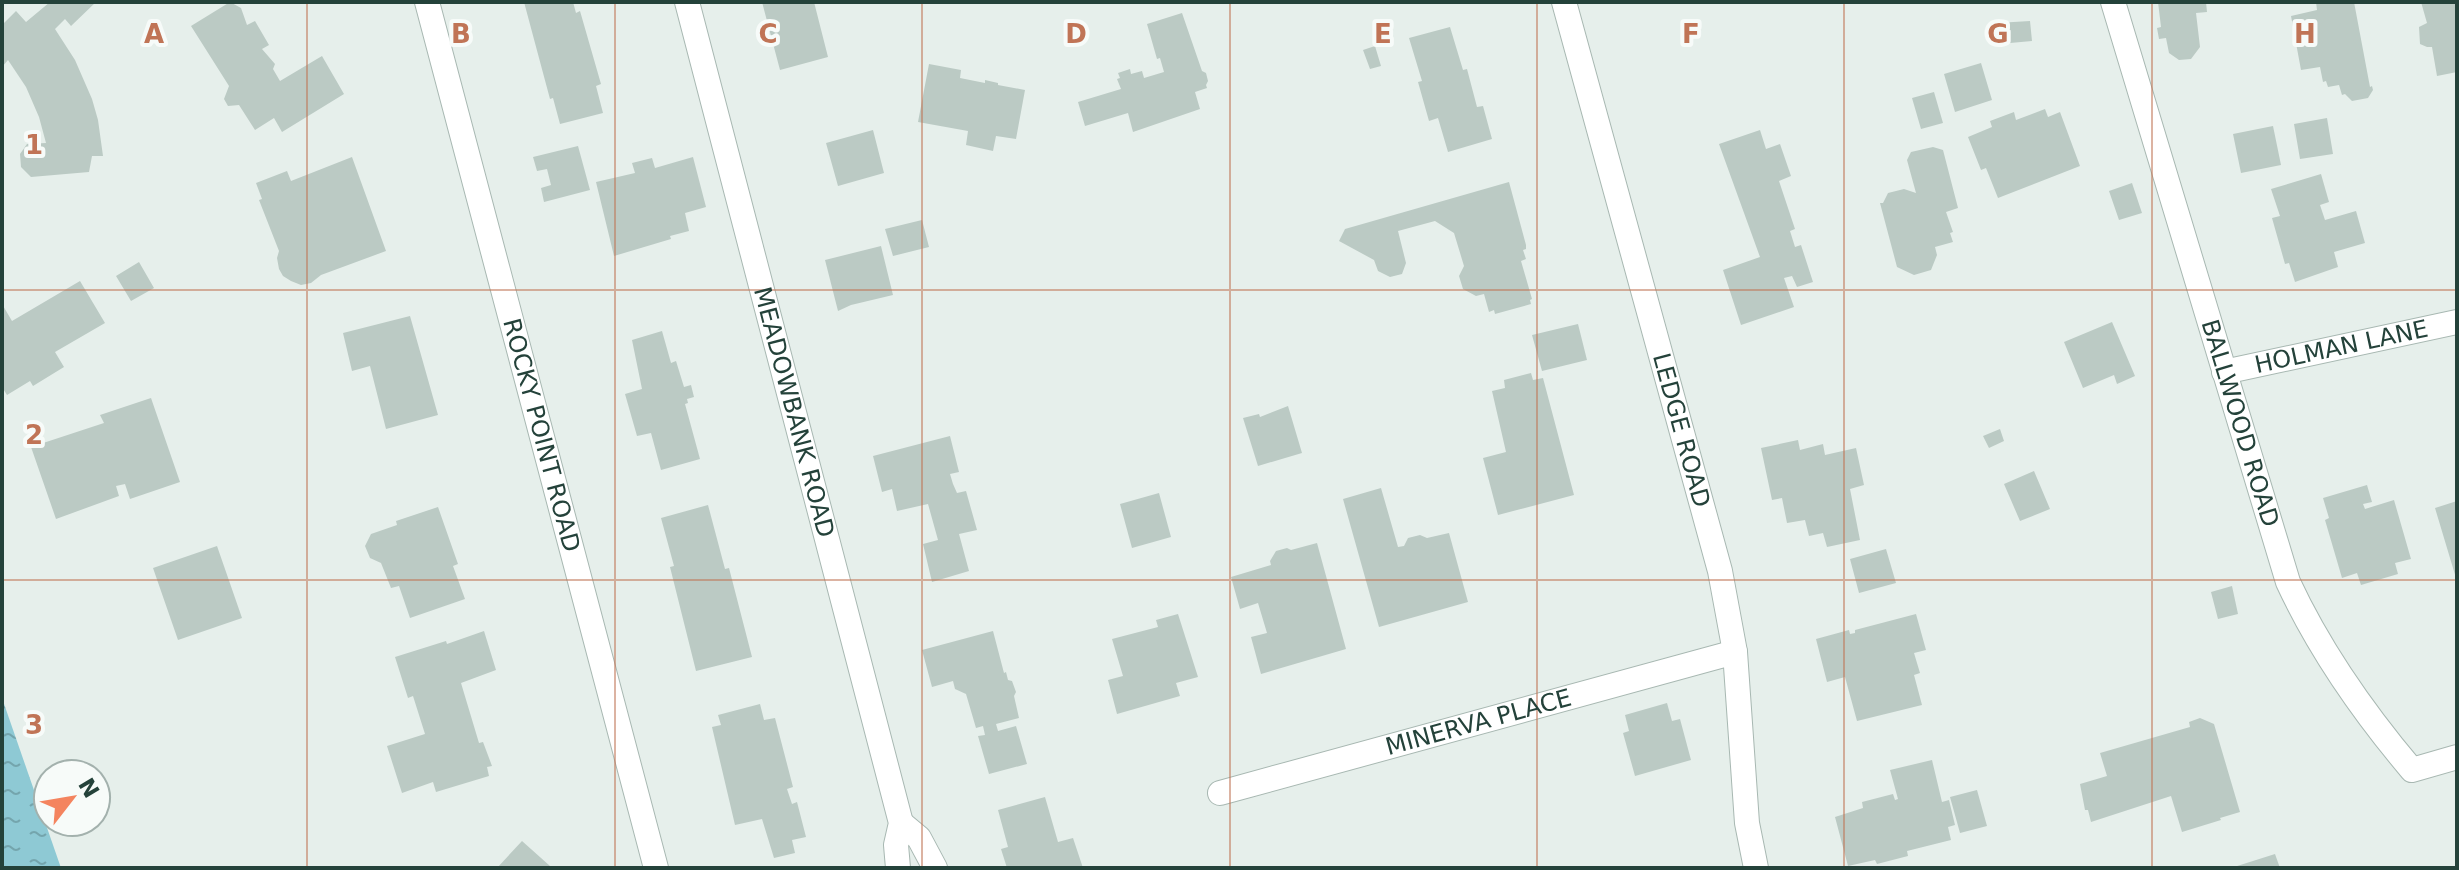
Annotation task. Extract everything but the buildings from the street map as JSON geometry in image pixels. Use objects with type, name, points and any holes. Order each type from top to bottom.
[{"type":"street","name":"ROCKY POINT ROAD","points":[[427,2],[656,868]]},
{"type":"street","name":"MEADOWBANK ROAD","points":[[687,2],[901,823],[896,845],[898,868]]},
{"type":"street","name":"LEDGE ROAD","points":[[1564,2],[1716,556],[1735,652],[1747,823],[1756,868]]},
{"type":"street","name":"BALLWOOD ROAD","points":[[2113,2],[2288,582],[2309,626],[2373,724],[2412,770],[2457,757]]},
{"type":"street","name":"HOLMAN LANE","points":[[2224,372],[2457,322]]},
{"type":"street","name":"MINERVA PLACE","points":[[1220,793],[1735,652]]},
{"type":"street","name":"MEADOWBANK ROAD","points":[[901,823],[919,838],[935,868]]},
{"type":"water","points":[[2,698],[32,784],[32,838],[51,838],[61,868],[2,868]]}]
